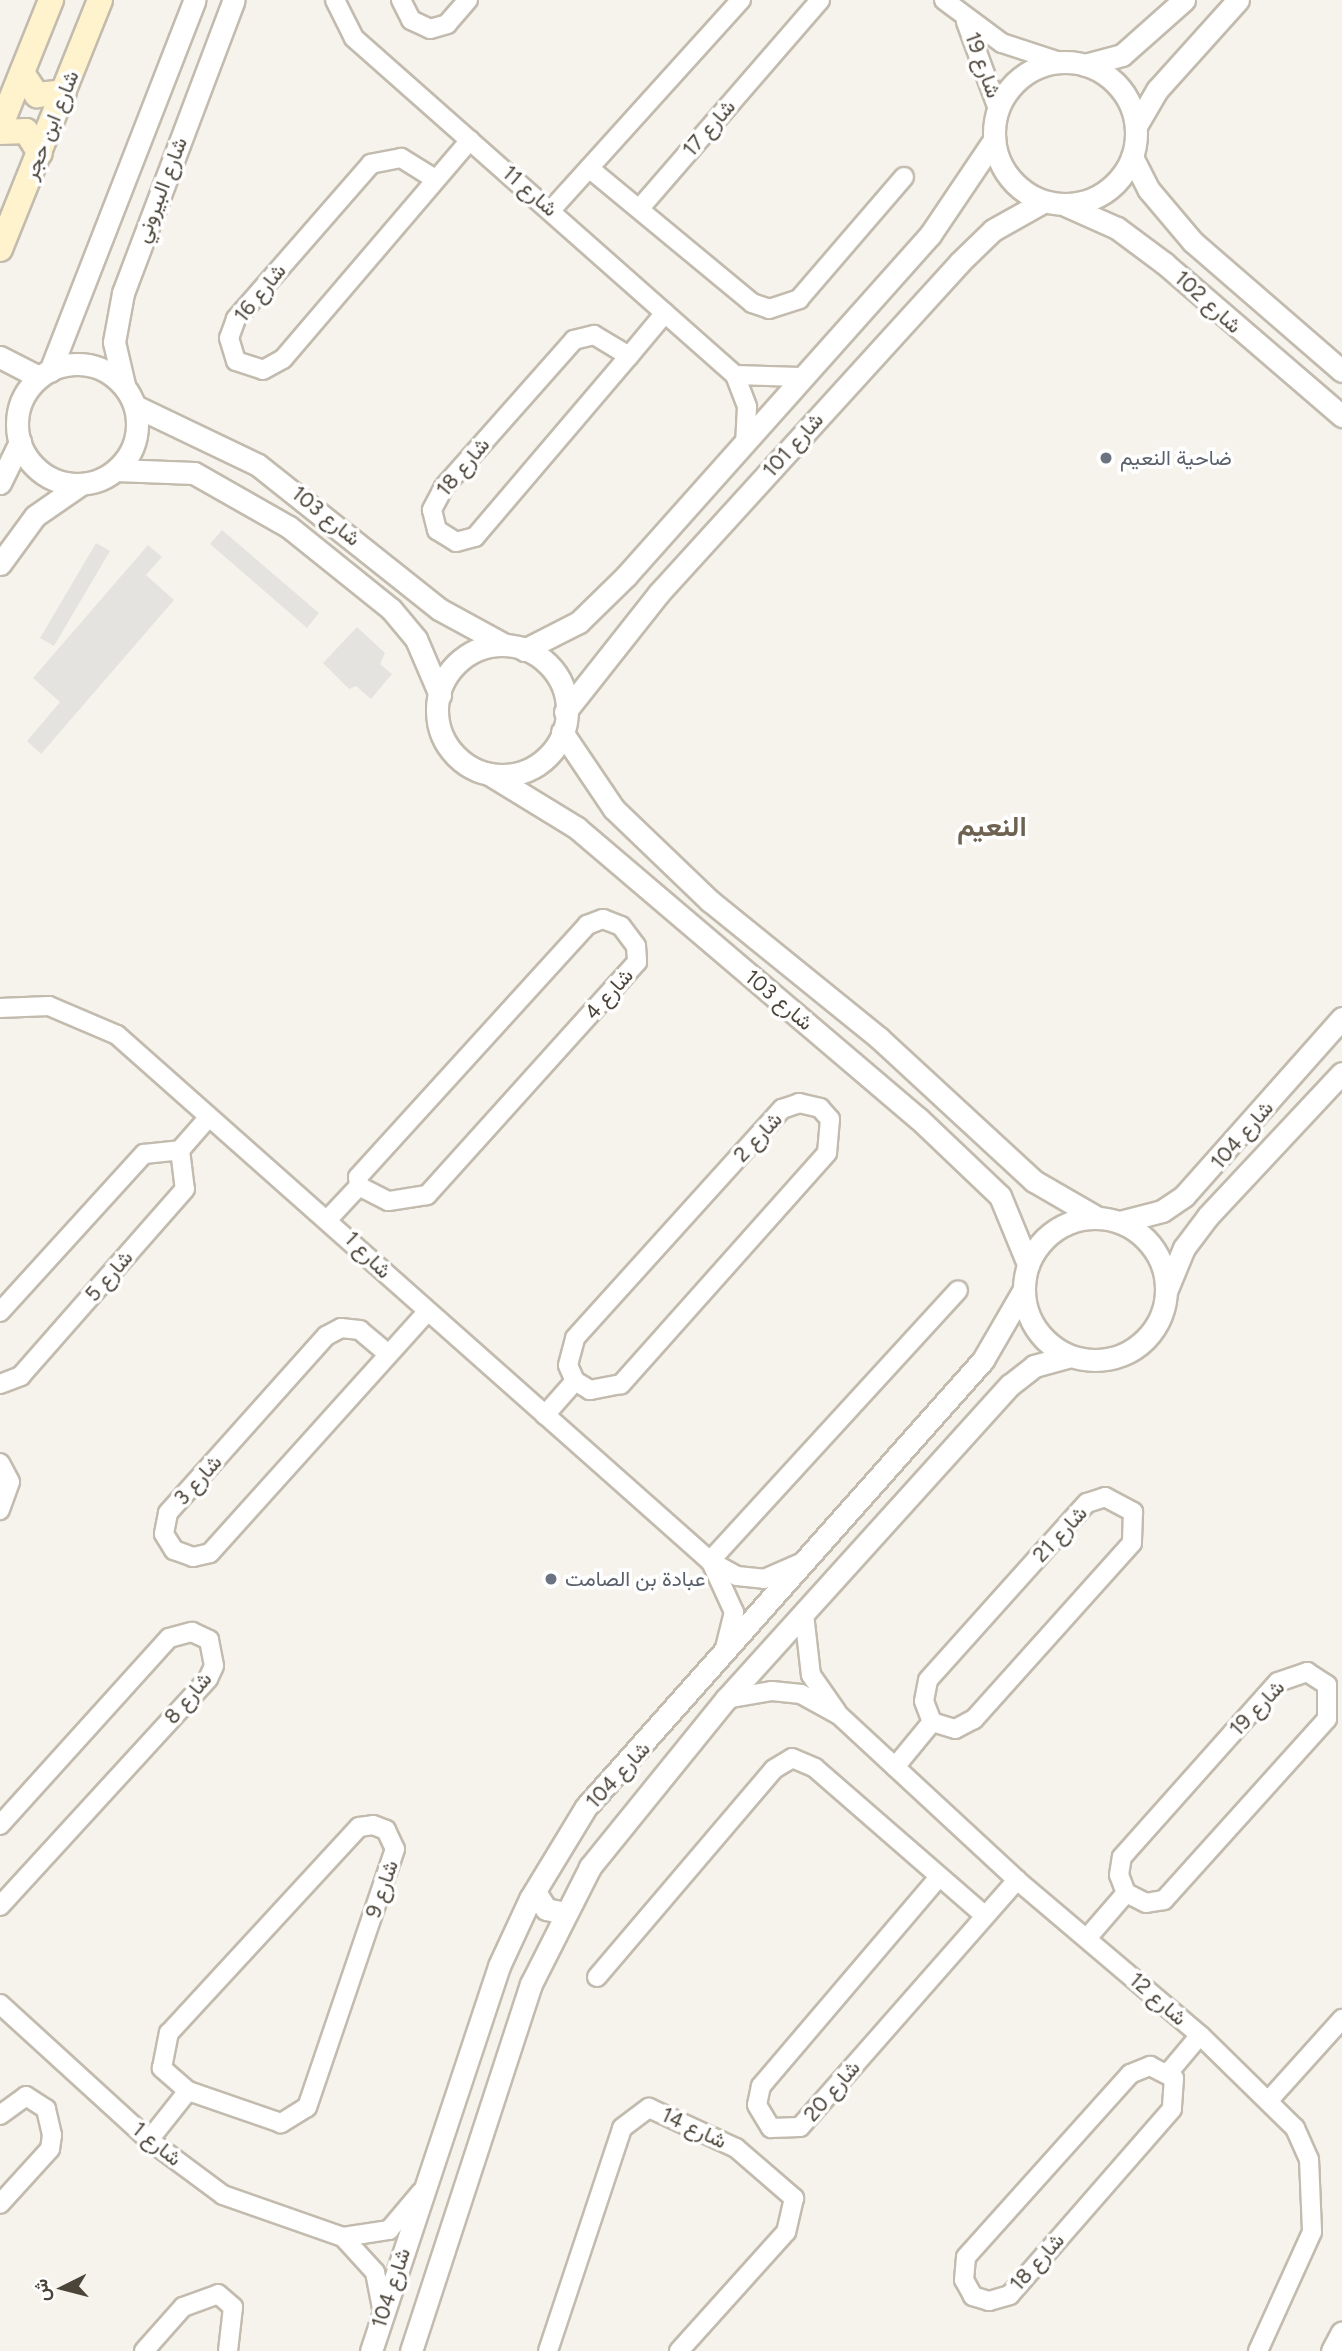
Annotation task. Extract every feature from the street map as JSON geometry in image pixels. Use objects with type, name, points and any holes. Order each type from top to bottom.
[{"type":"main road","points":[[0,127],[51,0]]},
{"type":"main road","name":"شارع ابن حجر","points":[[0,249],[100,0]]},
{"type":"main road","points":[[22,74],[37,95],[64,92]]},
{"type":"main road","points":[[0,132],[26,131],[40,153]]},
{"type":"street","name":"شارع البيروني","points":[[44,374],[195,0]]},
{"type":"street","name":"شارع البيروني","points":[[124,385],[114,342],[123,293],[234,0]]},
{"type":"street","name":"شارع 11","points":[[335,0],[354,38],[552,209],[735,375],[747,407],[744,442]]},
{"type":"street","points":[[401,0],[411,20],[430,29],[447,24],[468,0]]},
{"type":"street","points":[[552,209],[741,0]]},
{"type":"street","name":"شارع 17","points":[[640,208],[820,0]]},
{"type":"street","name":"شارع 19","points":[[944,0],[967,22],[1002,43],[1059,62]]},
{"type":"street","points":[[1184,0],[1122,55],[1086,65],[1059,62],[1033,69],[1012,86],[998,109],[994,141],[1002,167],[1019,188],[1043,202],[1065,205],[1102,194],[1132,157],[1136,125],[1157,90],[1238,0]]},
{"type":"street","name":"شارع 19","points":[[967,22],[998,109]]},
{"type":"street","points":[[1086,65],[1110,78],[1128,99],[1136,125]]},
{"type":"street","name":"شارع 16","points":[[435,179],[401,158],[371,164],[236,318],[229,338],[236,361],[263,370],[283,359],[470,140]]},
{"type":"street","name":"شارع 101","points":[[515,647],[596,609],[800,377],[930,235],[994,141]]},
{"type":"street","name":"شارع 102","points":[[1132,157],[1149,190],[1193,242],[1342,371]]},
{"type":"street","points":[[589,168],[752,303],[786,308],[904,177]]},
{"type":"street","name":"شارع 101","points":[[564,722],[659,593],[959,262],[993,230],[1043,202]]},
{"type":"street","name":"شارع 102","points":[[1065,205],[1117,228],[1164,262],[1342,416]]},
{"type":"street","name":"شارع 18","points":[[629,356],[602,338],[574,340],[444,487],[432,510],[437,530],[456,542],[475,537],[629,356],[665,313]]},
{"type":"street","points":[[0,357],[44,374],[83,363],[124,385],[135,406],[134,441],[116,470],[81,484],[35,516],[0,564]]},
{"type":"street","points":[[0,483],[19,433],[20,407],[44,374]]},
{"type":"street","points":[[735,375],[800,377]]},
{"type":"street","name":"شارع 103","points":[[135,406],[258,465],[439,610],[515,647]]},
{"type":"street","points":[[0,410],[19,433],[44,474],[81,484]]},
{"type":"street","name":"شارع 103","points":[[116,470],[194,473],[289,527],[391,609],[416,639],[440,695]]},
{"type":"street","points":[[515,647],[555,672],[564,722],[534,768],[489,774],[458,759],[442,737],[440,695],[458,660],[515,647]]},
{"type":"street","name":"شارع 103","points":[[564,722],[614,809],[710,901],[878,1038],[1034,1181],[1096,1217]]},
{"type":"street","name":"شارع 103","points":[[489,774],[577,828],[927,1126],[1000,1196],[1028,1264]]},
{"type":"street","name":"شارع 4","points":[[603,919],[621,926],[636,946],[637,962],[427,1195],[388,1201],[359,1186],[358,1178],[587,925],[603,919]]},
{"type":"street","name":"شارع 1","points":[[0,1008],[49,1006],[96,1021],[208,1118],[330,1217],[426,1313],[710,1561],[737,1576],[764,1579],[801,1563]]},
{"type":"street","name":"شارع 104","points":[[1120,1222],[1162,1211],[1184,1196],[1342,1018]]},
{"type":"street","name":"شارع 104","points":[[1167,1289],[1184,1248],[1208,1216],[1342,1073]]},
{"type":"street","name":"شارع 2","points":[[799,1103],[820,1108],[832,1127],[827,1153],[621,1384],[590,1390],[575,1381],[569,1348],[593,1318],[782,1109],[799,1103]]},
{"type":"street","points":[[0,1312],[144,1154],[180,1150],[208,1118]]},
{"type":"street","name":"شارع 5","points":[[0,1384],[21,1376],[185,1189],[180,1150]]},
{"type":"street","name":"شارع 4","points":[[330,1217],[359,1186]]},
{"type":"street","points":[[1096,1217],[1120,1222],[1150,1245],[1167,1289],[1159,1323],[1136,1350],[1103,1362],[1068,1357],[1037,1330],[1023,1291],[1028,1264],[1043,1239],[1067,1223],[1096,1217]]},
{"type":"street","points":[[710,1561],[958,1290]]},
{"type":"street","name":"شارع 104","points":[[370,2351],[472,2038],[535,1892],[586,1807],[983,1360],[1023,1291]]},
{"type":"street","name":"شارع 3","points":[[387,1353],[360,1329],[341,1328],[326,1336],[168,1513],[164,1534],[174,1550],[193,1558],[210,1553],[387,1353],[426,1313]]},
{"type":"street","name":"شارع 104","points":[[411,2351],[531,1984],[565,1913],[622,1822],[726,1699],[1010,1385],[1034,1366],[1068,1357]]},
{"type":"street","points":[[545,1415],[575,1381]]},
{"type":"street","points":[[0,1463],[10,1482],[0,1510]]},
{"type":"street","name":"شارع 21","points":[[1105,1497],[1126,1504],[1136,1521],[1132,1543],[974,1719],[955,1729],[932,1722],[924,1701],[928,1680],[1087,1503],[1105,1497]]},
{"type":"street","name":"شارع 1","points":[[710,1561],[734,1612],[725,1649]]},
{"type":"street","name":"شارع 12","points":[[804,1614],[811,1675],[839,1715],[1017,1880],[1088,1937],[1200,2035],[1270,2099],[1295,2128],[1315,2195],[1312,2232],[1258,2351]]},
{"type":"street","name":"شارع 8","points":[[0,1825],[169,1639],[192,1632],[209,1640],[214,1666],[208,1679],[0,1906]]},
{"type":"street","name":"شارع 19","points":[[1307,1672],[1320,1678],[1331,1695],[1327,1719],[1164,1900],[1146,1903],[1126,1893],[1119,1875],[1122,1857],[1278,1682],[1307,1672]]},
{"type":"street","name":"شارع 12","points":[[726,1699],[772,1691],[802,1694],[839,1715]]},
{"type":"street","points":[[895,1767],[932,1722]]},
{"type":"street","points":[[597,1977],[774,1769],[792,1758],[815,1768],[985,1916]]},
{"type":"street","name":"شارع 9","points":[[359,1827],[386,1830],[395,1849],[307,2107],[281,2123],[188,2091],[162,2068],[169,2032],[359,1827]]},
{"type":"street","name":"شارع 20","points":[[939,1877],[761,2086],[758,2105],[765,2123],[779,2131],[800,2127],[1017,1880]]},
{"type":"street","points":[[535,1892],[546,1909],[565,1913]]},
{"type":"street","points":[[1088,1937],[1126,1893]]},
{"type":"street","name":"شارع 1","points":[[0,2004],[149,2140],[223,2195],[343,2237],[389,2231],[424,2189]]},
{"type":"street","points":[[1270,2099],[1342,2019]]},
{"type":"street","points":[[1169,2072],[1200,2035]]},
{"type":"street","points":[[472,2038],[495,2038],[508,2054]]},
{"type":"street","name":"شارع 18","points":[[1150,2066],[1169,2072],[1176,2087],[1171,2109],[1136,2151],[1010,2295],[989,2301],[974,2296],[964,2280],[966,2257],[1130,2074],[1150,2066]]},
{"type":"street","points":[[149,2140],[188,2091]]},
{"type":"street","points":[[0,2115],[26,2096],[46,2109],[52,2135],[50,2149],[0,2204]]},
{"type":"street","name":"شارع 14","points":[[548,2351],[622,2128],[649,2108],[736,2148],[794,2198],[786,2232],[679,2351]]},
{"type":"street","name":"شارع 1","points":[[343,2237],[374,2272],[383,2313]]},
{"type":"street","points":[[144,2351],[183,2307],[218,2294],[233,2307],[228,2351]]},
{"type":"street","points":[[1332,2351],[1342,2332]]},
{"type":"shaded area","points":[[222,530],[319,613],[307,628],[210,544]]},
{"type":"shaded area","points":[[96,543],[110,551],[54,646],[40,638]]},
{"type":"shaded area","points":[[148,545],[162,557],[146,575],[174,600],[41,754],[27,741],[60,702],[33,678]]},
{"type":"shaded area","points":[[357,627],[385,653],[380,664],[392,674],[371,699],[356,686],[349,689],[323,663]]},
{"type":"place","name":"ضاحية النعيم","points":[[1106,458]]},
{"type":"place","name":"عبادة بن الصامت","points":[[551,1579]]},
{"type":"district","name":"النعيم","points":[[992,826]]}]
